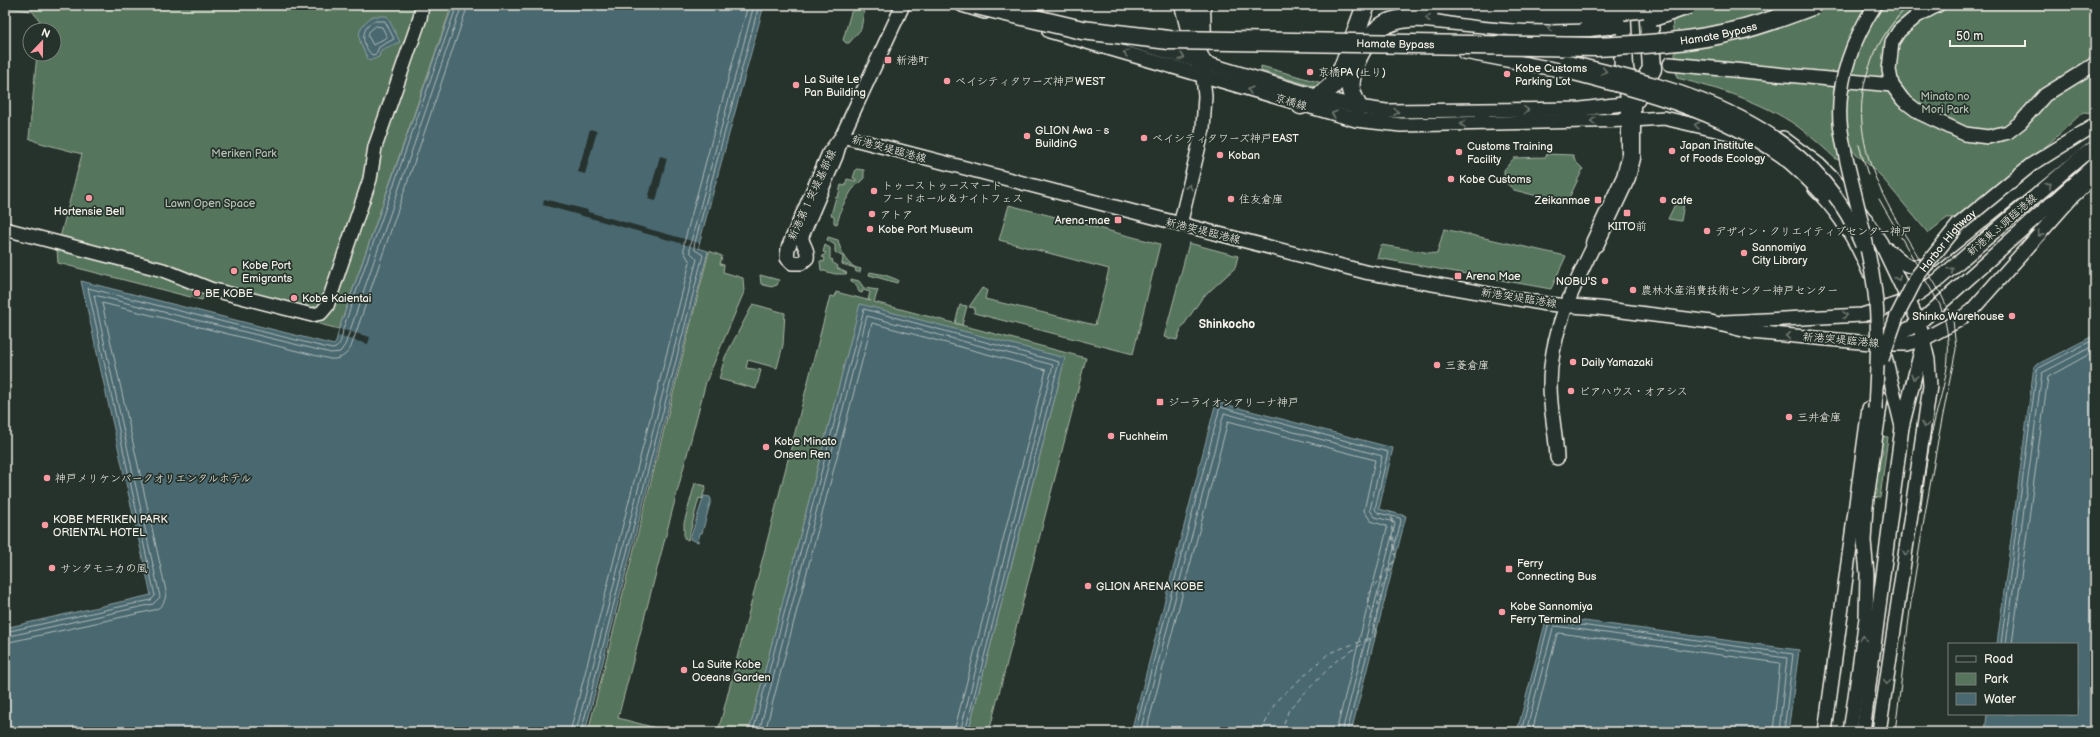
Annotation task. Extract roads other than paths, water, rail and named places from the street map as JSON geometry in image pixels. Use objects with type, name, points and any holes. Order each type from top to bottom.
[{"type":"highway","name":"Hamate Bypass","points":[[976,5],[1049,24],[1126,36],[1169,40],[1394,45],[1589,47],[1643,45],[1689,40],[1736,31],[1783,17],[1814,5]]},
{"type":"highway","name":"Hamate Bypass","points":[[991,5],[1084,27],[1169,36],[1436,42],[1595,43],[1643,41],[1688,36],[1736,27],[1802,5]]},
{"type":"highway","points":[[1184,5],[1194,45],[1202,69]]},
{"type":"highway","points":[[1201,5],[1202,69]]},
{"type":"highway","points":[[1301,105],[1326,91],[1348,70],[1354,53],[1366,5]]},
{"type":"highway","points":[[1439,5],[1494,13],[1547,16],[1600,14],[1665,5]]},
{"type":"highway","points":[[1595,243],[1628,171],[1632,152],[1631,103],[1624,68],[1621,5]]},
{"type":"highway","points":[[1631,103],[1652,70],[1648,5]]},
{"type":"highway","points":[[1326,91],[1354,53],[1377,30],[1396,20],[1410,17],[1532,28],[1589,27],[1651,18],[1688,5]]},
{"type":"highway","points":[[1351,89],[1354,53]]},
{"type":"highway","points":[[1348,70],[1351,89],[1358,107]]},
{"type":"street","points":[[5,228],[163,270],[210,289],[312,315],[321,313],[327,306],[370,179],[375,147],[420,18],[422,5]]},
{"type":"street","name":"新港突堤臨港線","points":[[902,5],[842,136],[1365,272],[1546,304],[1711,322],[1751,332],[1882,344],[1906,344],[1924,339]]},
{"type":"street","name":"京橋線","points":[[962,5],[1202,69],[1326,91],[1358,107],[1386,111],[1416,112],[1581,109],[1631,103],[1659,92],[1674,93],[1722,110],[1783,138],[1818,165],[1836,182],[1854,203],[1882,243]]},
{"type":"street","name":"京橋線","points":[[1010,5],[1202,69],[1301,105],[1356,120],[1401,125],[1664,118],[1729,133],[1762,148],[1792,168],[1832,206],[1846,226],[1875,286],[1880,310],[1882,344]]},
{"type":"street","points":[[1825,732],[1872,409],[1872,334],[1868,285],[1834,122],[1834,101],[1840,66],[1854,31],[1868,5]]},
{"type":"street","points":[[1831,732],[1872,409],[1878,333],[1876,307],[1866,240],[1842,142],[1840,102],[1846,66],[1851,51],[1875,5]]},
{"type":"street","points":[[1938,5],[1917,16],[1899,31],[1892,42],[1889,70],[1892,85],[1903,100],[1920,113],[1965,134],[1988,137],[2008,132],[2021,122],[2045,95],[2095,64]]},
{"type":"street","points":[[1436,42],[1551,59],[1631,77],[1698,98],[1738,116],[1772,135],[1814,172],[1848,217],[1870,267]]},
{"type":"street","points":[[1394,45],[1477,54],[1564,71],[1632,89],[1680,105],[1730,126],[1783,157],[1824,196],[1837,214],[1857,252],[1868,285]]},
{"type":"street","points":[[1670,64],[1892,85]]},
{"type":"street","points":[[1180,225],[1203,129],[1205,113],[1202,69]]},
{"type":"street","name":"Harbor Highway","points":[[1872,409],[1878,373],[1894,323],[1909,292],[1927,262],[1958,225],[1996,192],[2031,165],[2095,125]]},
{"type":"street","points":[[1882,243],[1907,266],[1917,268],[1927,266],[2095,131]]},
{"type":"street","name":"Harbor Highway","points":[[1872,409],[1903,317],[1923,279],[1940,255],[1962,228],[2000,196],[2035,170],[2095,131]]},
{"type":"street","name":"新港第１突堤基部線","points":[[842,136],[836,156],[802,236],[802,241],[807,251],[807,258],[801,264],[792,263],[787,258],[788,248],[829,153],[842,136]]},
{"type":"street","name":"新港東ふ頭臨港線","points":[[1908,301],[1938,280],[2081,157],[2095,147]]},
{"type":"street","points":[[1882,344],[1919,324],[2095,164]]},
{"type":"street","points":[[1924,339],[1950,327],[1972,310],[2074,194],[2095,175]]},
{"type":"street","points":[[1557,458],[1550,384],[1551,366],[1557,331],[1566,305],[1595,243]]},
{"type":"street","points":[[1880,732],[1930,386],[1924,339],[1919,324],[1882,243]]},
{"type":"street","name":"新港突堤臨港線","points":[[1711,322],[1862,315],[1908,301]]},
{"type":"street","points":[[1863,732],[1902,427],[1924,339]]},
{"type":"street","points":[[1882,344],[1902,427]]},
{"type":"street","points":[[1850,732],[1866,618],[1864,541],[1866,506],[1881,397],[1882,344]]},
{"type":"water","points":[[453,5],[764,5],[698,248],[708,251],[585,732],[5,732],[5,628],[151,595],[81,281],[334,345]]},
{"type":"water","points":[[373,16],[387,16],[400,42],[381,50],[379,57],[369,61],[359,37],[362,27],[366,21]]},
{"type":"water","points":[[860,304],[1065,358],[1060,378],[968,732],[749,732]]},
{"type":"water","points":[[2095,335],[2095,732],[1985,732],[1987,715],[2078,715],[2078,643],[1997,643],[2034,366]]},
{"type":"water","points":[[1216,402],[1393,448],[1379,509],[1406,516],[1351,732],[1131,732]]},
{"type":"water","points":[[704,496],[710,497],[711,500],[698,542],[690,539]]},
{"type":"water","points":[[1547,616],[1799,650],[1788,732],[1517,732]]},
{"type":"tram line","points":[[1895,732],[1912,594],[1938,440],[1956,349],[1953,320],[1940,292],[1894,217],[1870,163],[1863,135],[1862,107],[1866,77],[1869,67],[1888,29],[1909,5]]},
{"type":"tram line","points":[[1859,145],[1868,175]]},
{"type":"tram line","points":[[1879,199],[1940,305],[1948,340],[1946,371],[1931,436],[1920,512]]},
{"type":"place","name":"新港町","points":[[888,60]]},
{"type":"place","name":"京橋PA (上り)","points":[[1310,72]]},
{"type":"place","name":"Kobe Customs Parking Lot","points":[[1507,74]]},
{"type":"place","name":"ベイシティタワーズ神戸WEST","points":[[947,81]]},
{"type":"place","name":"La Suite Le Pan Building","points":[[796,85]]},
{"type":"place","name":"GLION Awa‐s BuildinG","points":[[1027,136]]},
{"type":"place","name":"ベイシティタワーズ神戸EAST","points":[[1144,138]]},
{"type":"place","name":"Japan Institute of Foods Ecology","points":[[1672,151]]},
{"type":"place","name":"Customs Training Facility","points":[[1459,152]]},
{"type":"place","name":"Koban","points":[[1220,155]]},
{"type":"place","name":"Kobe Customs","points":[[1451,179]]},
{"type":"place","name":"トゥーストゥースマート フードホール＆ナイトフェス","points":[[874,191]]},
{"type":"place","name":"Hortensie Bell","points":[[89,198]]},
{"type":"place","name":"住友倉庫","points":[[1231,199]]},
{"type":"place","name":"Zeikanmae","points":[[1598,200]]},
{"type":"place","name":"cafe","points":[[1663,200]]},
{"type":"place","name":"KIITO前","points":[[1627,213]]},
{"type":"place","name":"アトア","points":[[872,214]]},
{"type":"place","name":"Arena-mae","points":[[1118,220]]},
{"type":"place","name":"Kobe Port Museum","points":[[870,229]]},
{"type":"place","name":"デザイン・クリエイティブセンター神戸","points":[[1707,231]]},
{"type":"place","name":"Sannomiya City Library","points":[[1744,253]]},
{"type":"place","name":"Kobe Port Emigrants","points":[[234,271]]},
{"type":"place","name":"Arena Mae","points":[[1458,276]]},
{"type":"place","name":"NOBU'S","points":[[1605,281]]},
{"type":"place","name":"農林水産消費技術センター神戸センター","points":[[1633,290]]},
{"type":"place","name":"BE KOBE","points":[[197,293]]},
{"type":"place","name":"Kobe Kaientai","points":[[294,298]]},
{"type":"place","name":"Shinko Warehouse","points":[[2012,316]]},
{"type":"place","name":"Daily Yamazaki","points":[[1573,362]]},
{"type":"place","name":"三菱倉庫","points":[[1437,365]]},
{"type":"place","name":"ピアハウス・オアシス","points":[[1571,391]]},
{"type":"place","name":"ジーライオンアリーナ神戸","points":[[1160,402]]},
{"type":"place","name":"三井倉庫","points":[[1789,417]]},
{"type":"place","name":"Fuchheim","points":[[1111,436]]},
{"type":"place","name":"Kobe Minato Onsen Ren","points":[[766,447]]},
{"type":"place","name":"神戸メリケンパークオリエンタルホテル","points":[[47,478]]},
{"type":"place","name":"KOBE MERIKEN PARK ORIENTAL HOTEL","points":[[45,525]]},
{"type":"place","name":"サンタモニカの風","points":[[52,568]]},
{"type":"place","name":"Ferry Connecting Bus","points":[[1509,569]]},
{"type":"place","name":"GLION ARENA KOBE","points":[[1088,586]]},
{"type":"place","name":"Kobe Sannomiya Ferry Terminal","points":[[1502,612]]},
{"type":"place","name":"La Suite Kobe Oceans Garden","points":[[684,670]]},
{"type":"district","name":"Shinkocho","points":[[1227,324]]},
{"type":"park label","name":"Minato no Mori Park","points":[[1945,102]]},
{"type":"park label","name":"Meriken Park","points":[[244,153]]},
{"type":"park label","name":"Lawn Open Space","points":[[210,203]]}]
